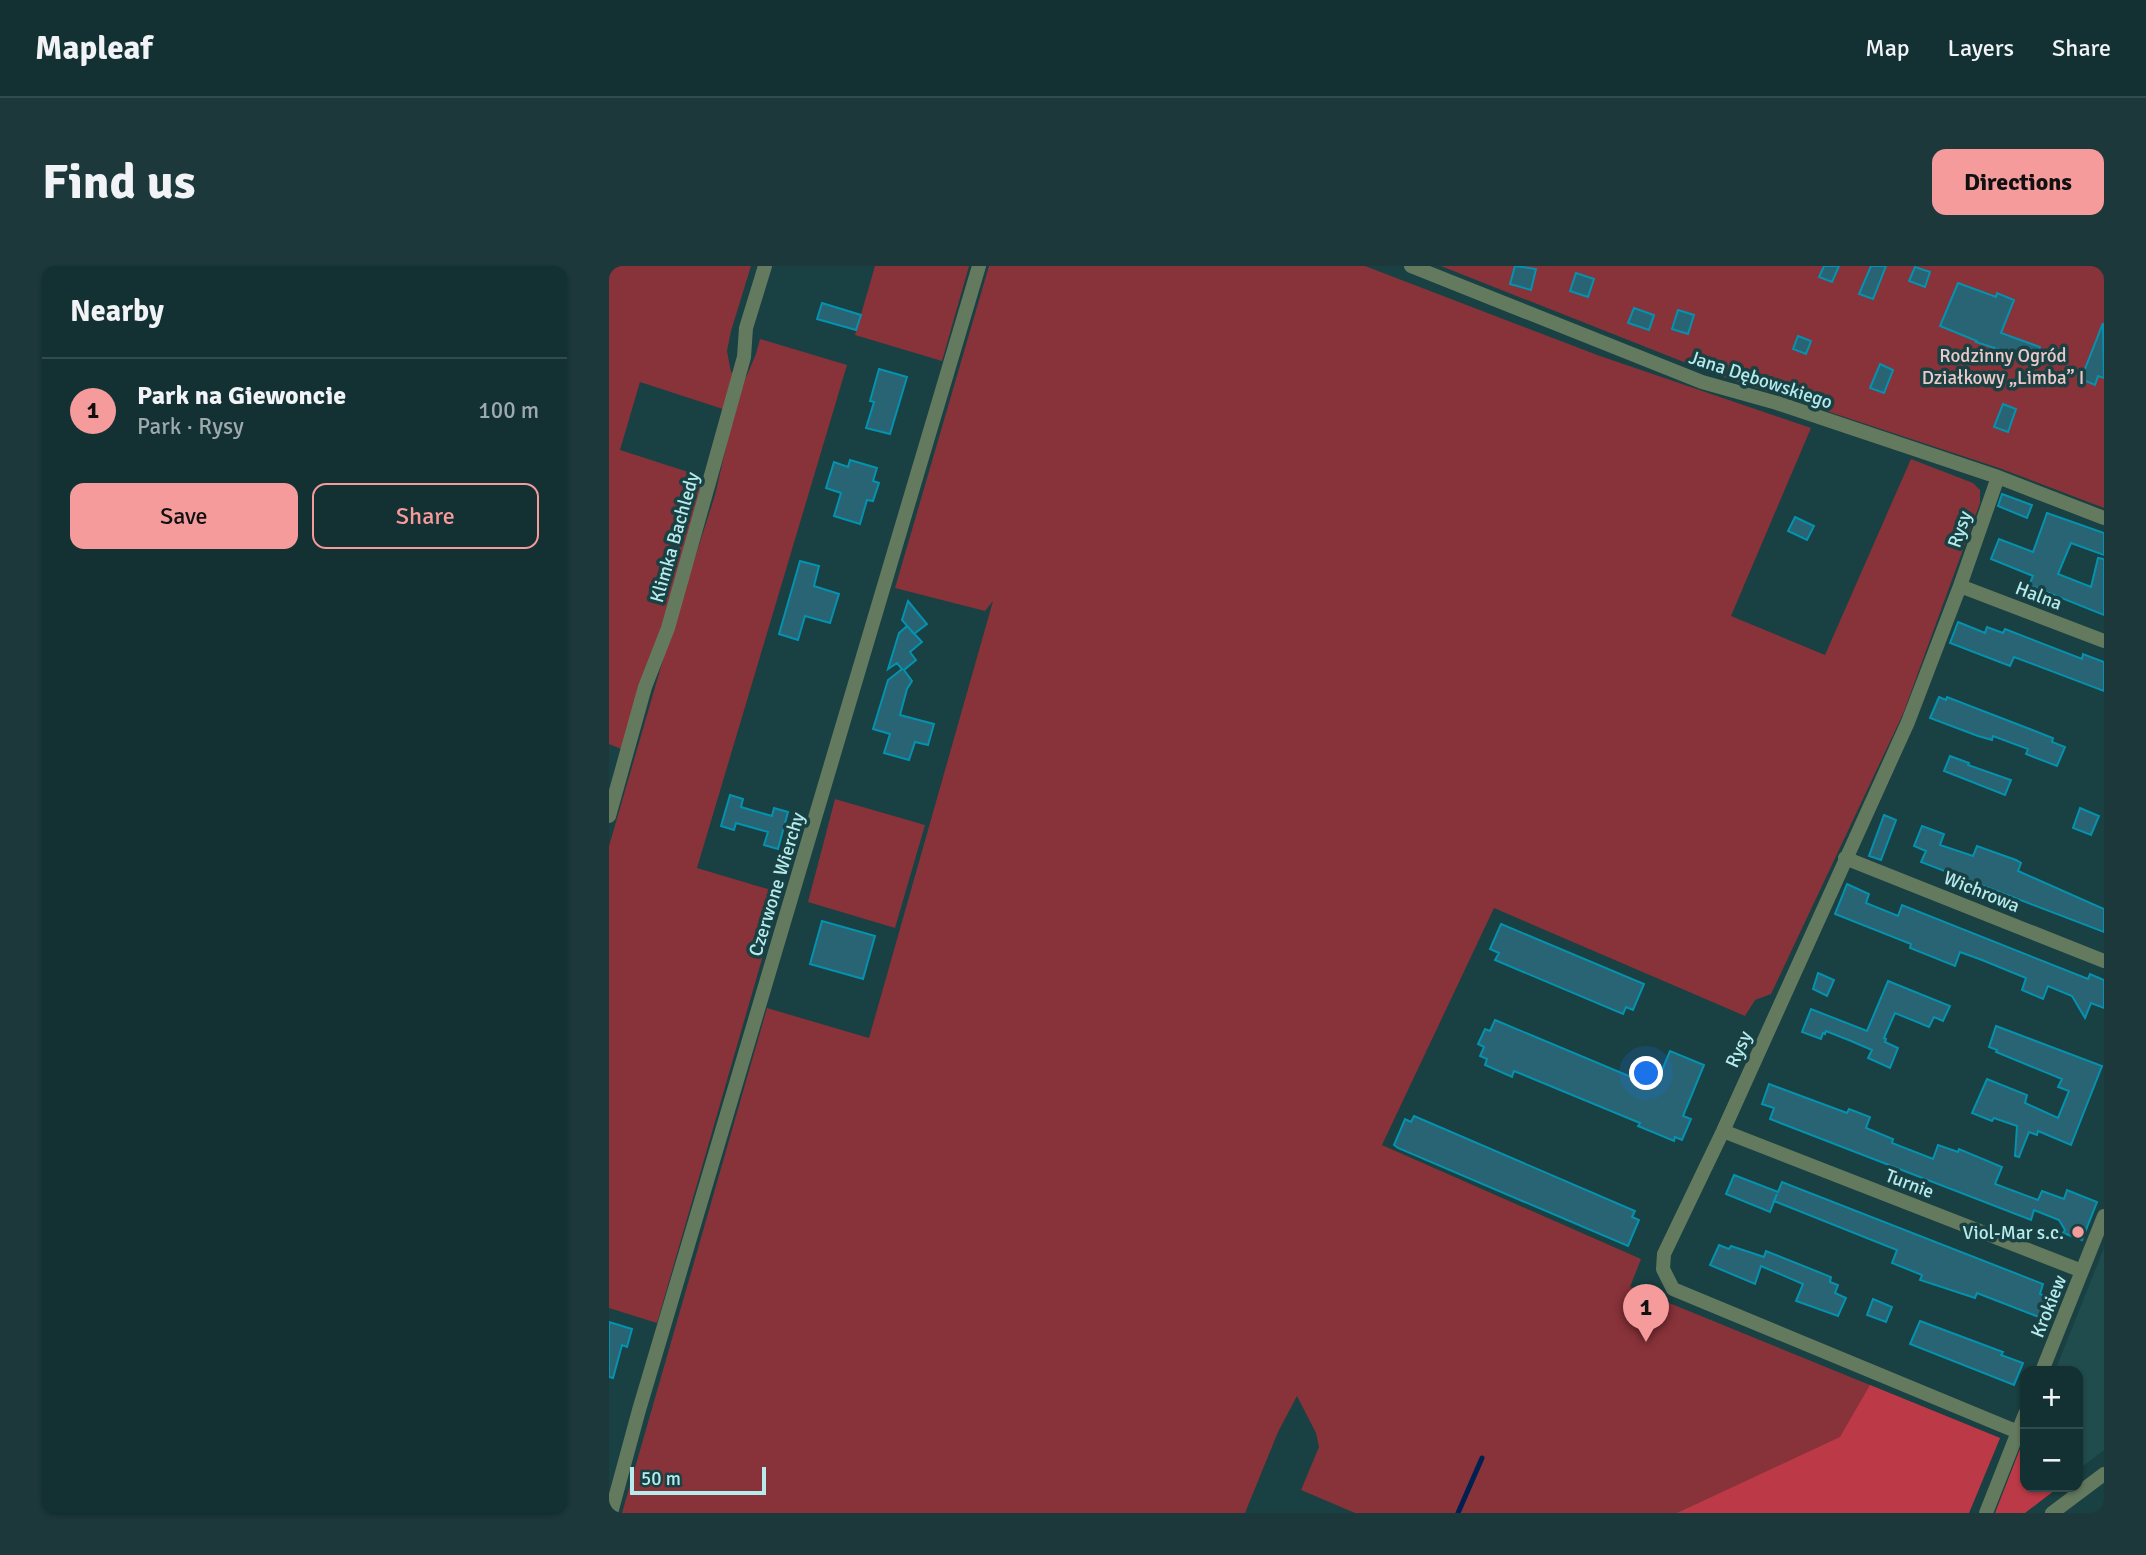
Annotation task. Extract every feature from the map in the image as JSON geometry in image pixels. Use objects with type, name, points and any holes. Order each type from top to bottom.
[{"type":"street","name":"Klimka Bachledy","points":[[609,816],[645,687],[668,628],[711,479],[744,357],[746,327],[765,266]]},
{"type":"street","name":"Czerwone Wierchy","points":[[611,1513],[639,1410],[979,266]]},
{"type":"street","name":"Jana Dębowskiego","points":[[1411,266],[1702,382],[1777,403],[1998,477],[2104,518]]},
{"type":"street","name":"Rysy","points":[[1998,477],[1908,722],[1723,1131],[1664,1254],[1663,1269],[1673,1289],[2018,1432]]},
{"type":"street","name":"Halna","points":[[1960,586],[2104,641]]},
{"type":"street","name":"Wichrowa","points":[[1845,858],[2104,961]]},
{"type":"street","name":"Turnie","points":[[1723,1131],[2082,1271]]},
{"type":"street","name":"Krokiew","points":[[2044,1366],[2104,1216]]},
{"type":"street","points":[[1986,1513],[2020,1427]]},
{"type":"street","points":[[2052,1513],[2104,1474]]},
{"type":"shaded area","points":[[2104,1248],[2104,1450],[2083,1466],[2083,1366],[2057,1366]]},
{"type":"shaded area","points":[[1870,1385],[2000,1438],[1969,1513],[1677,1513],[1840,1437]]},
{"type":"shaded area","points":[[2020,1449],[2020,1492],[2052,1492],[2025,1513],[1995,1513]]},
{"type":"green space","points":[[609,266],[751,266],[727,351],[731,372],[740,375],[729,411],[640,382],[620,450],[710,479],[621,749],[609,744]]},
{"type":"green space","points":[[875,266],[969,266],[942,361],[855,335]]},
{"type":"green space","points":[[989,266],[1365,266],[1600,356],[1811,428],[1731,616],[1825,655],[1911,459],[1973,483],[1980,490],[1980,503],[1903,714],[1771,994],[1755,1000],[1745,1016],[1494,908],[1382,1145],[1641,1259],[1630,1287],[2000,1438],[1969,1513],[1355,1513],[1301,1490],[1319,1447],[1316,1433],[1297,1396],[1278,1432],[1245,1513],[622,1513],[767,1008],[869,1038],[993,601],[985,611],[895,588]]},
{"type":"green space","name":"Rodzinny Ogród Działkowy „Limba” I","points":[[1441,266],[2104,266],[2104,508],[1999,468],[1714,374]]},
{"type":"green space","points":[[760,339],[847,365],[697,868],[781,893],[657,1323],[609,1308],[609,846],[669,639],[715,495],[744,382]]},
{"type":"green space","points":[[835,799],[925,825],[895,928],[808,902]]},
{"type":"building","points":[[1515,266],[1536,269],[1531,290],[1510,284]]},
{"type":"building","points":[[1824,266],[1839,266],[1832,282],[1819,277]]},
{"type":"building","points":[[1871,266],[1886,266],[1873,299],[1859,294]]},
{"type":"building","points":[[1915,267],[1930,272],[1925,287],[1909,281]]},
{"type":"building","points":[[1576,273],[1594,279],[1588,297],[1570,291]]},
{"type":"building","points":[[1958,283],[1996,297],[1997,293],[2014,300],[2001,333],[2040,347],[2035,361],[1976,342],[1940,326]]},
{"type":"building","points":[[822,303],[861,315],[856,330],[817,319]]},
{"type":"building","points":[[1634,308],[1654,315],[1649,330],[1628,323]]},
{"type":"building","points":[[1678,310],[1694,315],[1688,334],[1672,329]]},
{"type":"building","points":[[2103,323],[2104,378],[2098,376],[2095,385],[2081,379]]},
{"type":"building","points":[[1798,336],[1811,341],[1806,354],[1793,349]]},
{"type":"building","points":[[1880,364],[1893,370],[1884,393],[1870,388]]},
{"type":"building","points":[[879,369],[907,377],[890,434],[866,428],[874,402],[870,401]]},
{"type":"building","points":[[2003,404],[2016,409],[2008,432],[1994,427]]},
{"type":"building","points":[[850,460],[877,468],[873,481],[879,483],[873,501],[867,500],[860,524],[834,516],[841,493],[826,488],[834,462],[848,467]]},
{"type":"building","points":[[2002,494],[2032,505],[2027,518],[1998,506]]},
{"type":"building","points":[[2047,513],[2104,533],[2104,555],[2071,543],[2058,574],[2091,587],[2098,558],[2104,559],[2104,615],[2029,585],[2033,576],[1991,559],[1999,539],[2033,552]]},
{"type":"building","points":[[1795,517],[1814,526],[1807,540],[1788,531]]},
{"type":"building","points":[[800,561],[819,566],[814,586],[839,594],[830,623],[805,616],[798,640],[779,634]]},
{"type":"building","points":[[908,601],[927,624],[914,634],[902,620]]},
{"type":"building","points":[[1958,622],[1985,633],[1987,627],[2003,633],[2005,629],[2082,659],[2083,654],[2104,662],[2104,691],[2014,657],[2010,666],[1950,643]]},
{"type":"building","points":[[907,626],[922,642],[910,652],[916,660],[904,670],[912,681],[900,715],[934,724],[928,745],[915,742],[909,760],[884,753],[890,734],[873,729],[888,680],[902,669],[897,663],[888,669],[899,633]]},
{"type":"building","points":[[1939,697],[1946,700],[1947,697],[2053,738],[2052,742],[2065,747],[2057,766],[2026,754],[2028,749],[1993,736],[1992,740],[1978,736],[1930,718]]},
{"type":"building","points":[[1950,756],[2011,780],[2005,795],[1944,771]]},
{"type":"building","points":[[730,795],[743,799],[741,807],[772,816],[774,808],[788,812],[778,849],[764,845],[768,832],[736,823],[734,830],[721,826]]},
{"type":"building","points":[[2080,808],[2099,816],[2091,835],[2073,828]]},
{"type":"building","points":[[1884,815],[1896,820],[1881,860],[1869,856]]},
{"type":"building","points":[[1922,826],[1944,834],[1940,845],[1973,856],[1977,846],[2016,860],[2021,863],[2018,871],[2104,909],[2104,932],[1921,862],[1926,851],[1914,846]]},
{"type":"building","points":[[1847,884],[1869,894],[1866,903],[1898,916],[1902,905],[2088,979],[2090,974],[2104,980],[2104,1008],[2091,1003],[2085,1018],[2072,996],[2048,986],[2043,999],[2022,990],[2026,978],[1982,960],[1960,952],[1955,966],[1910,948],[1911,944],[1835,914]]},
{"type":"building","points":[[822,921],[875,936],[863,979],[810,964]]},
{"type":"building","points":[[1501,924],[1644,984],[1633,1010],[1626,1007],[1623,1014],[1495,960],[1499,953],[1490,949]]},
{"type":"building","points":[[1818,973],[1834,980],[1827,996],[1813,989]]},
{"type":"building","points":[[1888,981],[1950,1006],[1943,1021],[1934,1017],[1929,1027],[1895,1013],[1884,1038],[1885,1042],[1898,1048],[1890,1068],[1868,1058],[1872,1050],[1851,1041],[1826,1031],[1821,1039],[1802,1032],[1811,1009],[1867,1031]]},
{"type":"building","points":[[1495,1020],[1655,1087],[1670,1051],[1704,1065],[1683,1116],[1691,1119],[1682,1140],[1675,1137],[1674,1141],[1638,1126],[1640,1123],[1514,1071],[1512,1077],[1485,1065],[1487,1059],[1480,1056],[1484,1047],[1478,1044],[1485,1029],[1490,1031]]},
{"type":"building","points":[[1996,1026],[2102,1066],[2071,1145],[2038,1131],[2037,1135],[2029,1132],[2019,1157],[2015,1156],[2017,1126],[1994,1118],[1992,1121],[1972,1113],[1987,1079],[2027,1095],[2025,1103],[2058,1118],[2069,1091],[2058,1087],[2062,1079],[1989,1047]]},
{"type":"building","points":[[1769,1084],[1847,1113],[1849,1109],[1870,1117],[1866,1128],[1893,1139],[1892,1143],[1933,1159],[1938,1145],[1958,1152],[1959,1149],[2002,1167],[1995,1184],[2038,1200],[2042,1191],[2064,1199],[2067,1190],[2097,1202],[2082,1240],[2063,1233],[2065,1230],[2059,1220],[2034,1210],[2031,1220],[1770,1119],[1774,1108],[1762,1104]]},
{"type":"building","points":[[1414,1116],[1635,1211],[1632,1217],[1639,1220],[1628,1246],[1398,1148],[1394,1145],[1405,1119],[1411,1122]]},
{"type":"building","points":[[1734,1175],[1778,1192],[1782,1182],[2043,1284],[2040,1294],[2056,1301],[2049,1321],[1977,1293],[1975,1298],[1920,1280],[1922,1275],[1892,1263],[1897,1250],[1774,1201],[1770,1212],[1726,1194]]},
{"type":"building","points":[[1719,1245],[1729,1249],[1731,1246],[1764,1257],[1766,1251],[1831,1277],[1830,1282],[1838,1285],[1835,1293],[1846,1298],[1838,1316],[1796,1301],[1803,1284],[1761,1266],[1755,1284],[1710,1265]]},
{"type":"building","points":[[1873,1299],[1892,1307],[1886,1322],[1867,1315]]},
{"type":"building","points":[[1920,1321],[2003,1352],[2001,1355],[2023,1363],[2014,1385],[1910,1344]]},
{"type":"building","points":[[609,1322],[632,1329],[627,1347],[622,1345],[613,1378],[609,1377]]},
{"type":"waterway","points":[[1458,1513],[1482,1458]]},
{"type":"place","name":"Viol-Mar s.c.","points":[[2078,1232]]},
{"type":"place","name":"Park na Giewoncie","points":[[1646,1342]]}]
